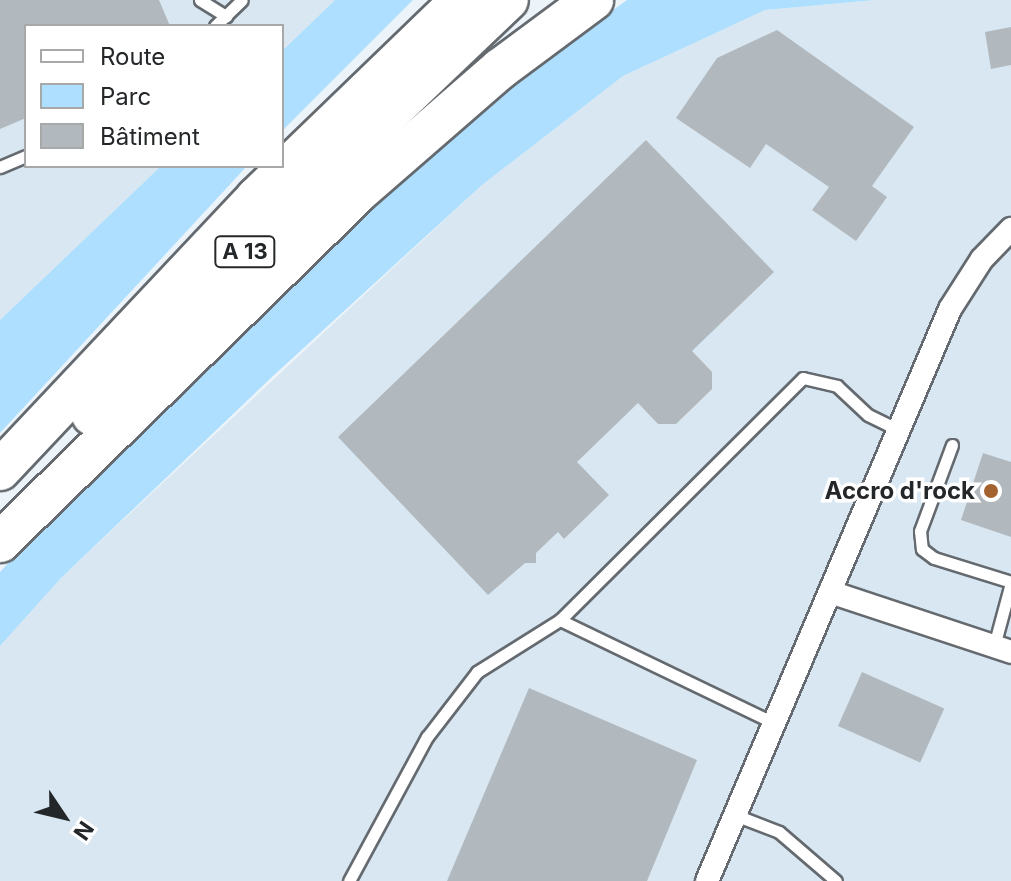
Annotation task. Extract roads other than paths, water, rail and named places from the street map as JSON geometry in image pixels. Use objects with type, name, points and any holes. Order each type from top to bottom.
[{"type":"highway","name":"A 13","points":[[0,470],[256,198],[461,0]]},
{"type":"highway","name":"A 13","points":[[0,520],[137,364],[260,236],[508,0]]},
{"type":"highway","points":[[0,542],[356,194],[489,78],[593,0]]},
{"type":"street","points":[[707,881],[950,309],[982,259],[1011,229]]},
{"type":"street","points":[[830,592],[1003,649]]},
{"type":"lane","points":[[200,0],[226,16]]},
{"type":"lane","points":[[217,24],[242,0]]},
{"type":"lane","points":[[0,167],[24,157]]},
{"type":"lane","points":[[349,881],[427,737],[477,672],[560,620],[803,378],[837,386],[868,415],[897,429]]},
{"type":"lane","points":[[952,445],[920,531],[922,549],[934,558],[1011,583],[1003,649]]},
{"type":"lane","points":[[560,620],[774,723]]},
{"type":"lane","points":[[735,815],[779,832],[836,881]]},
{"type":"place","name":"Accro d'rock","points":[[991,491]]}]
